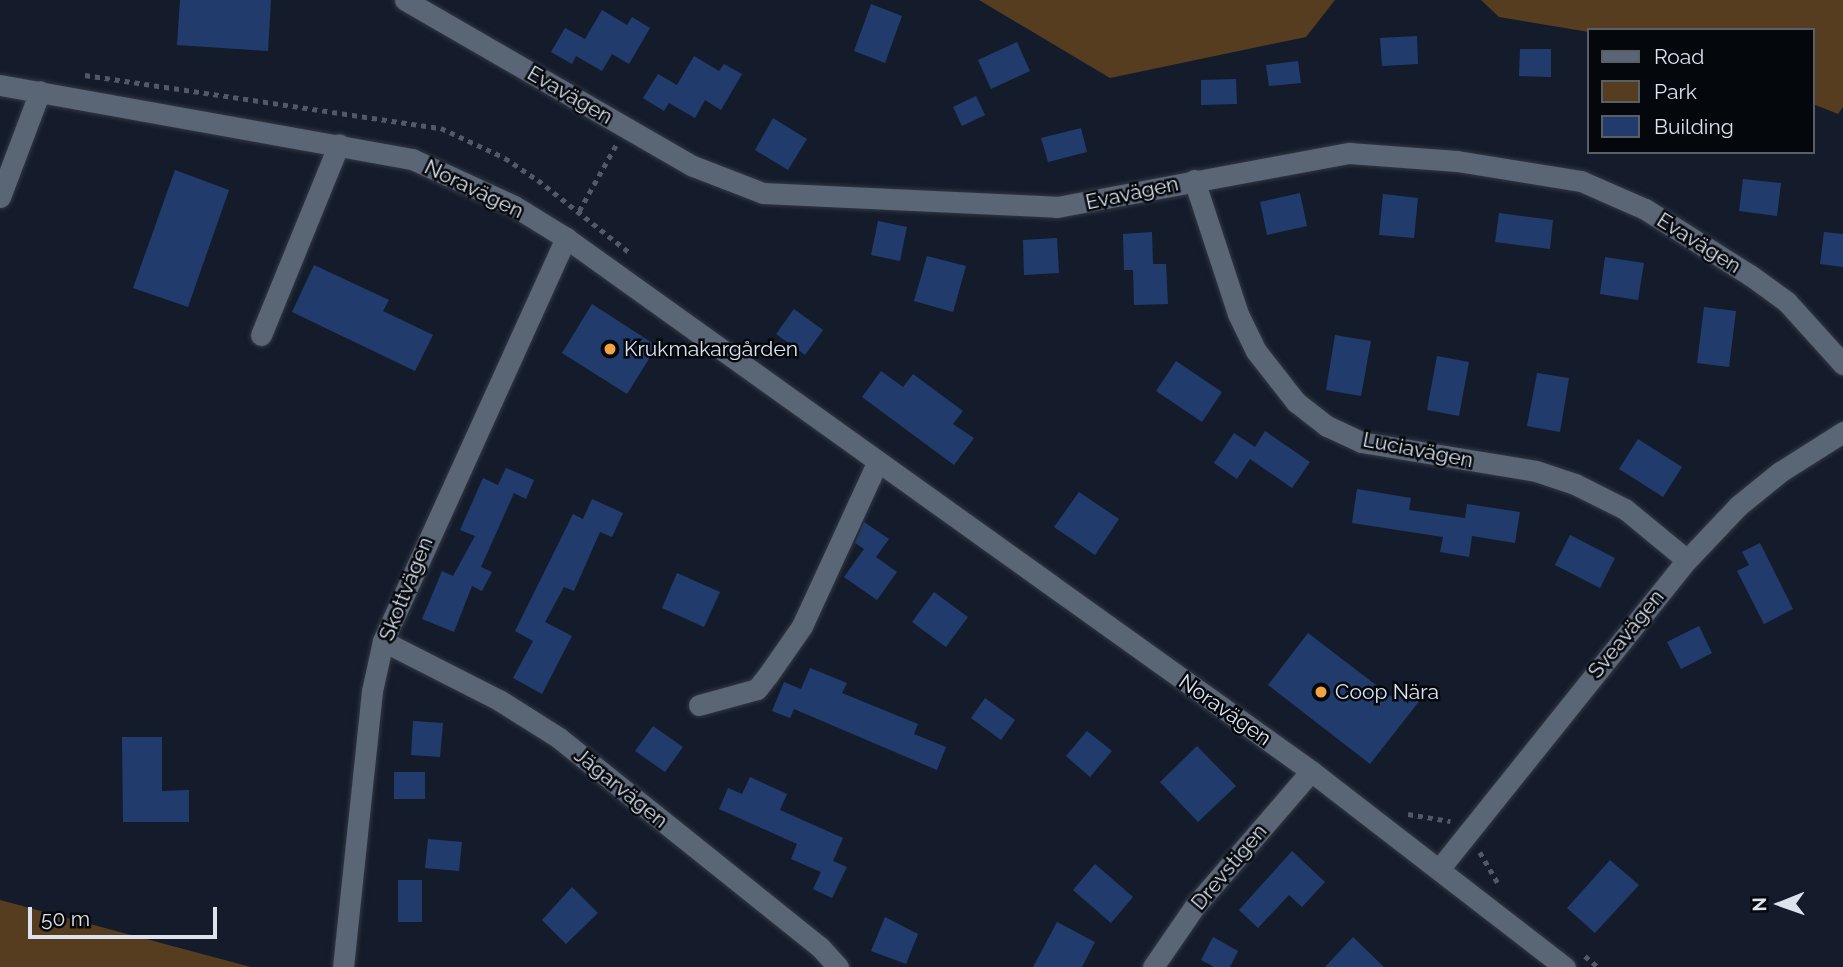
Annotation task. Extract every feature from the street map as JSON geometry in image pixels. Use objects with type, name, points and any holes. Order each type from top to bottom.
[{"type":"street","name":"Evavägen","points":[[405,0],[693,166],[731,183],[777,195],[1057,207],[1349,153],[1457,161],[1581,181],[1645,209],[1750,275],[1787,302],[1843,364]]},
{"type":"street","name":"Noravägen","points":[[0,85],[412,159],[514,206],[566,238],[1311,771],[1565,967]]},
{"type":"street","points":[[0,197],[40,91]]},
{"type":"street","points":[[261,335],[338,144]]},
{"type":"street","name":"Luciavägen","points":[[1194,180],[1238,314],[1256,351],[1296,402],[1317,418],[1361,442],[1536,471],[1575,484],[1625,509],[1688,559]]},
{"type":"street","name":"Skottvägen","points":[[343,967],[372,691],[383,640],[566,238]]},
{"type":"street","name":"Sveavägen","points":[[1440,868],[1688,559],[1738,506],[1780,472],[1843,432]]},
{"type":"street","points":[[699,705],[757,689],[768,675],[802,626],[877,463]]},
{"type":"street","name":"Jägarvägen","points":[[383,640],[499,700],[559,738],[820,947],[838,967]]},
{"type":"street","name":"Drevstigen","points":[[1153,967],[1195,906],[1311,771]]},
{"type":"path","points":[[579,211],[625,127]]},
{"type":"green space","points":[[979,0],[1335,0],[1306,37],[1110,78]]},
{"type":"green space","points":[[1481,0],[1843,0],[1843,107],[1838,114],[1815,105],[1815,28],[1588,28],[1588,32],[1499,17]]},
{"type":"green space","points":[[0,900],[251,967],[0,967]]},
{"type":"building","points":[[180,0],[271,0],[268,51],[177,45]]},
{"type":"building","points":[[871,4],[902,16],[885,63],[854,51]]},
{"type":"building","points":[[602,10],[627,25],[632,17],[650,28],[629,64],[612,54],[602,71],[576,56],[572,64],[551,52],[565,28],[585,39]]},
{"type":"building","points":[[1417,36],[1418,64],[1382,66],[1380,38]]},
{"type":"building","points":[[1017,42],[1030,71],[991,89],[978,60]]},
{"type":"building","points":[[1520,49],[1551,49],[1551,77],[1519,76]]},
{"type":"building","points":[[694,56],[719,71],[724,64],[742,74],[721,110],[705,100],[695,118],[669,103],[664,111],[643,98],[658,74],[677,85]]},
{"type":"building","points":[[1298,61],[1301,83],[1269,86],[1266,65]]},
{"type":"building","points":[[1236,79],[1237,104],[1201,105],[1201,80]]},
{"type":"building","points":[[976,96],[985,115],[962,126],[953,107]]},
{"type":"building","points":[[773,118],[807,139],[788,170],[755,150]]},
{"type":"building","points":[[1081,128],[1087,152],[1048,162],[1041,138]]},
{"type":"building","points":[[175,170],[229,190],[188,307],[133,288]]},
{"type":"building","points":[[1743,179],[1781,183],[1777,216],[1739,211]]},
{"type":"building","points":[[1300,193],[1307,226],[1267,235],[1260,202]]},
{"type":"building","points":[[1383,194],[1418,198],[1414,238],[1379,235]]},
{"type":"building","points":[[1499,213],[1553,220],[1550,249],[1495,242]]},
{"type":"building","points":[[878,221],[907,227],[900,261],[871,255]]},
{"type":"building","points":[[1152,232],[1153,264],[1166,264],[1168,304],[1134,305],[1133,270],[1124,270],[1123,234]]},
{"type":"building","points":[[1824,232],[1843,234],[1843,267],[1820,264]]},
{"type":"building","points":[[1057,238],[1059,273],[1024,275],[1023,240]]},
{"type":"building","points":[[927,256],[966,266],[953,312],[914,301]]},
{"type":"building","points":[[1605,257],[1644,263],[1638,300],[1600,294]]},
{"type":"building","points":[[314,265],[389,300],[383,311],[433,335],[415,371],[292,312]]},
{"type":"building","name":"Krukmakargården","points":[[592,304],[657,346],[627,394],[562,353]]},
{"type":"building","points":[[1704,307],[1736,311],[1729,367],[1697,363]]},
{"type":"building","points":[[794,309],[823,330],[805,355],[776,334]]},
{"type":"building","points":[[1335,335],[1371,341],[1361,396],[1326,390]]},
{"type":"building","points":[[1437,356],[1469,362],[1459,416],[1427,410]]},
{"type":"building","points":[[1176,361],[1222,392],[1202,422],[1156,391]]},
{"type":"building","points":[[881,371],[903,387],[913,374],[963,411],[953,424],[974,438],[954,465],[862,397]]},
{"type":"building","points":[[1537,373],[1569,378],[1560,432],[1527,426]]},
{"type":"building","points":[[1265,431],[1310,462],[1292,488],[1250,459],[1237,479],[1214,463],[1234,433],[1255,447]]},
{"type":"building","points":[[1638,439],[1682,467],[1663,497],[1619,469]]},
{"type":"building","points":[[506,468],[534,480],[526,499],[514,493],[481,567],[492,572],[482,591],[472,586],[454,632],[422,619],[442,571],[453,576],[475,536],[460,530],[483,478],[498,485]]},
{"type":"building","points":[[1357,489],[1411,498],[1409,510],[1465,518],[1467,504],[1520,512],[1515,543],[1472,536],[1469,557],[1440,552],[1443,537],[1352,523]]},
{"type":"building","points":[[1079,492],[1119,519],[1095,555],[1054,527]]},
{"type":"building","points":[[592,499],[623,513],[612,537],[600,532],[574,591],[564,587],[545,622],[572,636],[542,694],[513,678],[533,641],[515,631],[573,514],[583,519]]},
{"type":"building","points":[[864,522],[889,539],[876,557],[897,572],[877,600],[844,577],[864,549],[855,543]]},
{"type":"building","points":[[1570,535],[1615,558],[1600,588],[1555,565]]},
{"type":"building","points":[[1760,543],[1793,609],[1764,624],[1737,571],[1749,565],[1742,552]]},
{"type":"building","points":[[677,573],[720,592],[704,627],[662,608]]},
{"type":"building","points":[[934,592],[968,617],[946,647],[912,622]]},
{"type":"building","points":[[1699,626],[1712,653],[1681,669],[1667,642]]},
{"type":"building","name":"Coop Nära","points":[[1308,633],[1393,698],[1409,681],[1424,695],[1370,764],[1268,685]]},
{"type":"building","points":[[810,668],[847,683],[842,693],[918,724],[914,734],[946,747],[937,770],[794,709],[790,718],[772,711],[784,682],[801,689]]},
{"type":"building","points":[[985,698],[1015,720],[1001,740],[971,718]]},
{"type":"building","points":[[413,721],[443,723],[440,757],[411,755]]},
{"type":"building","points":[[653,726],[683,747],[665,772],[635,751]]},
{"type":"building","points":[[1087,731],[1112,751],[1090,777],[1066,756]]},
{"type":"building","points":[[122,737],[162,737],[162,791],[189,790],[189,822],[123,822]]},
{"type":"building","points":[[1197,746],[1236,786],[1198,822],[1160,782]]},
{"type":"building","points":[[394,772],[425,772],[425,799],[394,799]]},
{"type":"building","points":[[750,777],[787,794],[780,810],[843,838],[833,861],[847,867],[832,898],[813,889],[821,872],[791,859],[797,844],[719,809],[728,788],[742,794]]},
{"type":"building","points":[[428,839],[462,842],[459,871],[425,868]]},
{"type":"building","points":[[1292,851],[1325,882],[1302,907],[1289,895],[1258,928],[1239,910]]},
{"type":"building","points":[[1610,860],[1639,885],[1595,933],[1567,908]]},
{"type":"building","points":[[1095,864],[1133,897],[1111,923],[1073,890]]},
{"type":"building","points":[[398,880],[422,880],[422,922],[398,922]]},
{"type":"building","points":[[572,887],[598,913],[566,944],[542,920]]},
{"type":"building","points":[[885,917],[918,934],[906,964],[871,951]]},
{"type":"building","points":[[1057,922],[1095,942],[1082,967],[1033,967]]},
{"type":"building","points":[[1213,937],[1238,951],[1230,967],[1214,967],[1201,960]]},
{"type":"building","points":[[1353,937],[1384,967],[1325,967]]},
{"type":"place","name":"Krukmakargården","points":[[610,349]]},
{"type":"place","name":"Coop Nära","points":[[1321,692]]}]
